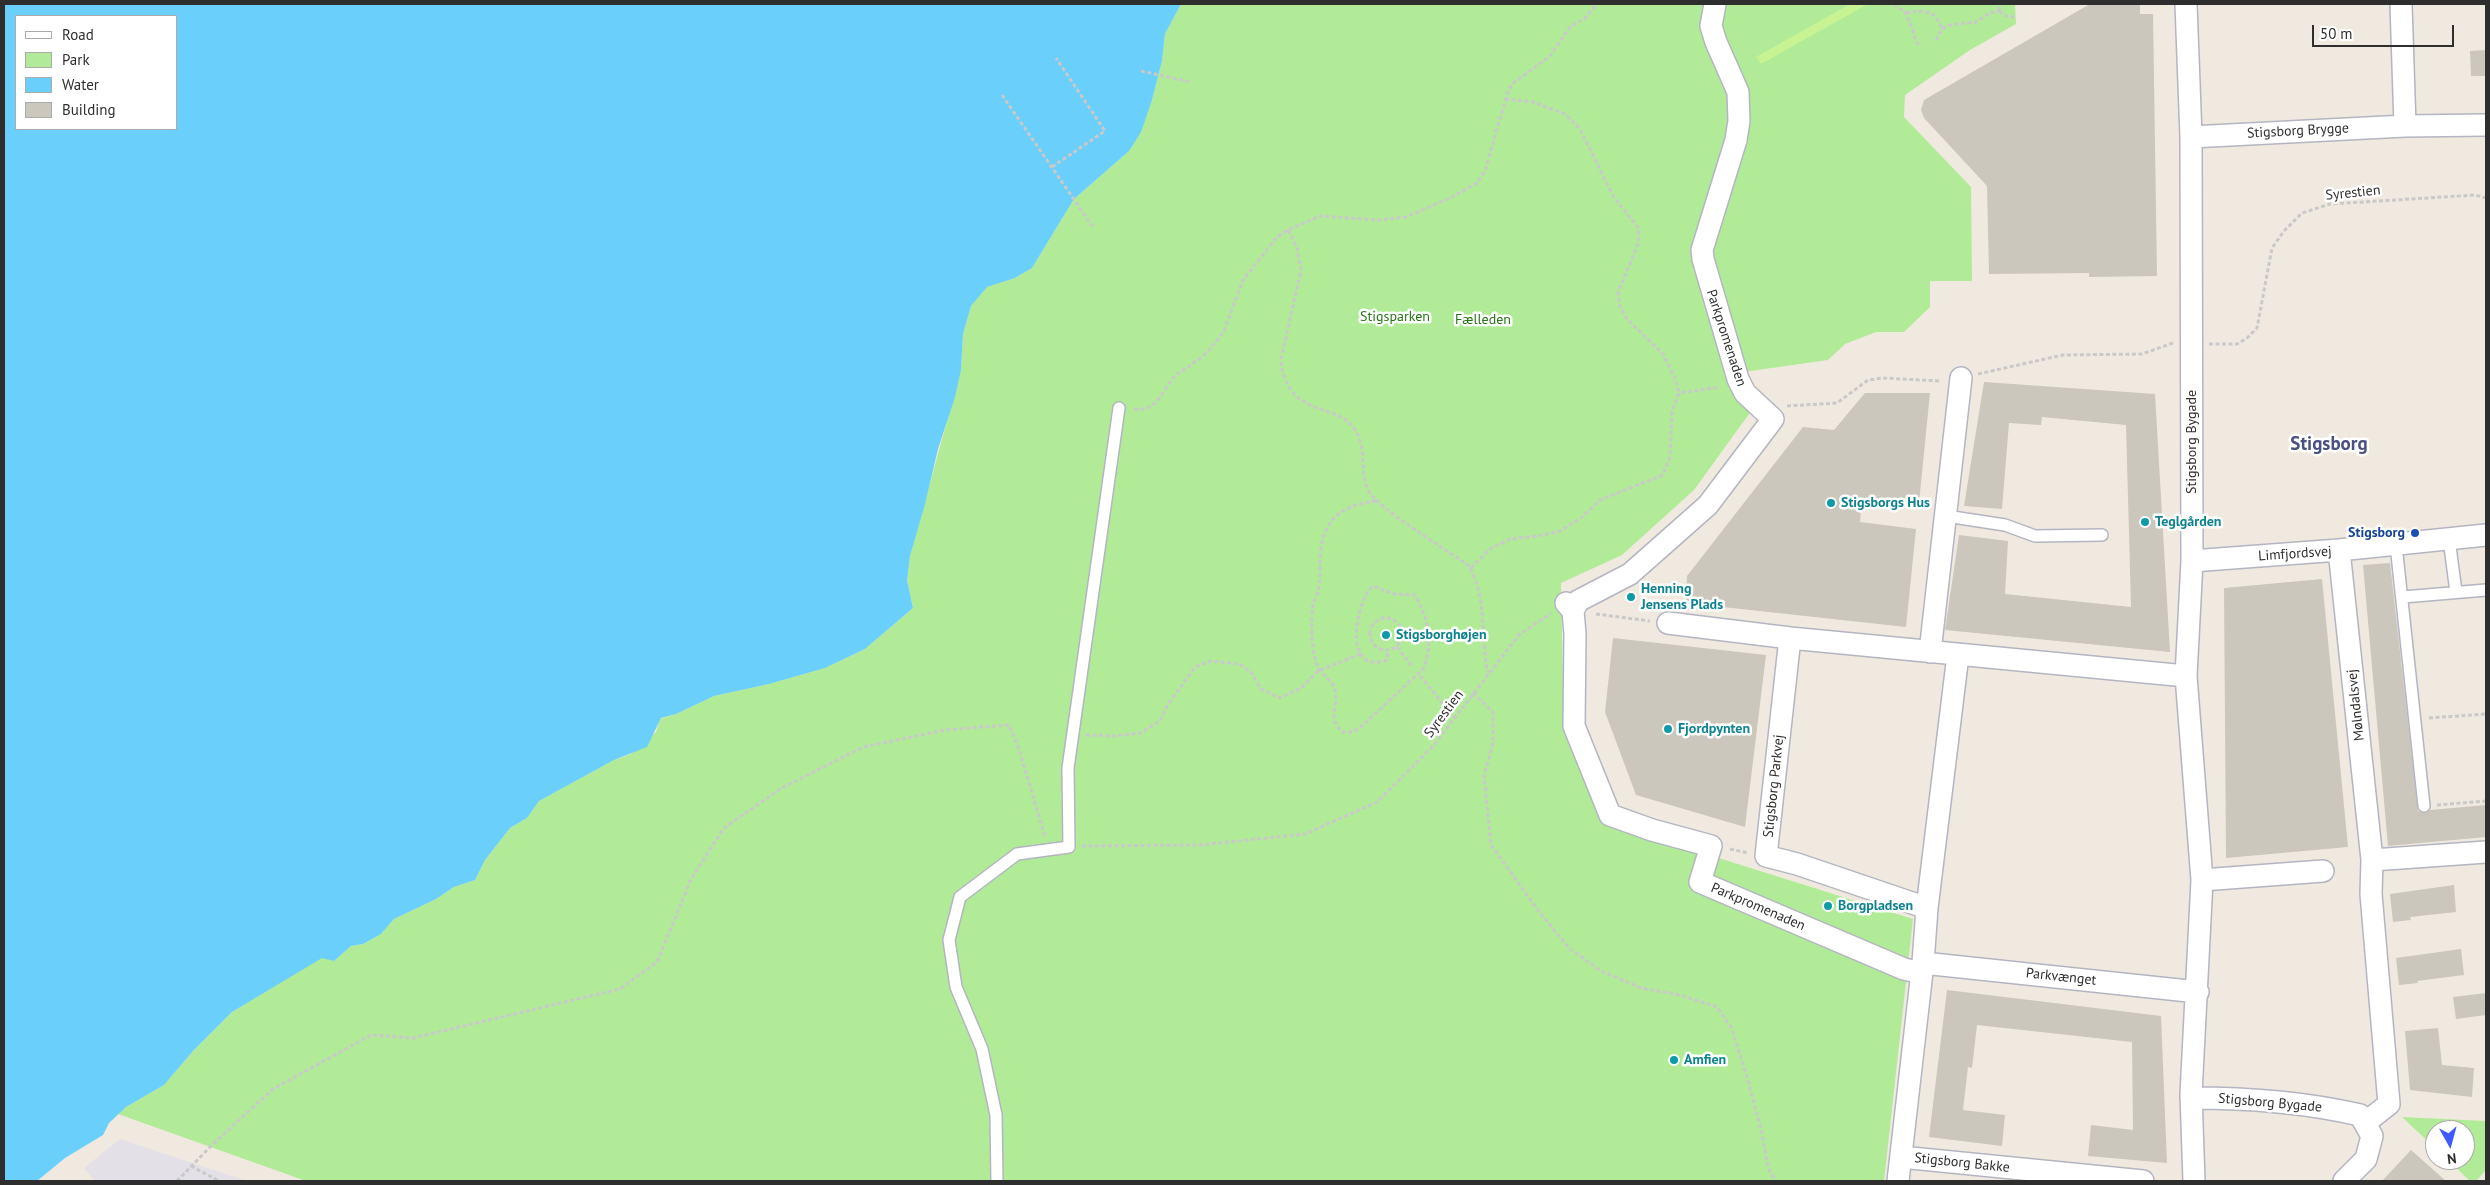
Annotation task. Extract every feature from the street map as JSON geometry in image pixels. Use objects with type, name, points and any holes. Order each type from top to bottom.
[{"type":"street","name":"Parkpromenaden","points":[[1570,607],[1630,574],[1708,505],[1773,419],[1745,393],[1738,379],[1708,281],[1702,250],[1736,140],[1739,121],[1738,92],[1711,26],[1715,4]]},
{"type":"street","name":"Stigsborg Bygade","points":[[2186,4],[2191,137],[2192,344],[2192,561],[2186,676],[2202,880],[2198,992],[2191,1098],[2194,1181]]},
{"type":"street","points":[[2401,4],[2405,126]]},
{"type":"street","name":"Stigsborg Brygge","points":[[2191,137],[2405,126],[2486,125]]},
{"type":"street","points":[[1930,652],[1961,378]]},
{"type":"street","name":"Limfjordsvej","points":[[2192,561],[2396,545],[2486,535]]},
{"type":"street","name":"Mølndalsvej","points":[[2339,550],[2372,860],[2370,894],[2389,1104],[2364,1122]]},
{"type":"street","points":[[1570,607],[1575,634],[1574,726],[1610,815],[1652,830],[1710,846]]},
{"type":"street","points":[[1668,623],[1790,638],[2186,676]]},
{"type":"street","name":"Stigsborg Parkvej","points":[[1790,638],[1766,856],[1797,864],[1927,908]]},
{"type":"street","points":[[1922,968],[1927,908],[1958,655]]},
{"type":"street","name":"Parkpromenaden","points":[[1710,846],[1700,882],[1904,969],[1922,968]]},
{"type":"street","points":[[2372,860],[2486,852]]},
{"type":"street","points":[[2202,880],[2323,871]]},
{"type":"street","name":"Parkvænget","points":[[1922,968],[2198,992]]},
{"type":"street","name":"Stigsborg Bakke","points":[[1898,1181],[1922,968]]},
{"type":"street","name":"Stigsborg Bygade","points":[[2191,1098],[2234,1098],[2316,1105],[2360,1115],[2364,1122]]},
{"type":"street","points":[[2344,1181],[2366,1159],[2372,1136],[2364,1122]]},
{"type":"street","name":"Stigsborg Bakke","points":[[1901,1157],[2142,1181]]},
{"type":"lane","points":[[997,1181],[996,1115],[982,1049],[956,987],[949,940],[960,897],[1017,854],[1049,848],[1068,847],[1068,768],[1119,408]]},
{"type":"lane","points":[[1946,516],[2005,525],[2035,536],[2102,534]]},
{"type":"lane","points":[[2449,539],[2456,592]]},
{"type":"lane","points":[[2396,545],[2424,806]]},
{"type":"lane","points":[[2403,597],[2486,590]]},
{"type":"path","points":[[1119,408],[1138,410],[1159,401],[1174,376],[1205,354],[1224,331],[1243,280],[1277,237],[1288,230],[1320,216],[1380,220],[1406,217],[1469,189],[1477,183],[1485,171],[1505,99],[1512,84],[1550,56],[1570,27],[1585,18],[1597,4]]},
{"type":"path","points":[[1894,4],[1906,13],[1918,45]]},
{"type":"path","points":[[1999,11],[2000,4]]},
{"type":"path","points":[[1906,13],[1925,10],[1934,14],[1942,29]]},
{"type":"path","points":[[1936,40],[1942,29],[1950,25],[1976,22],[1990,13],[1999,11],[2006,16],[2015,17]]},
{"type":"path","points":[[1052,167],[1105,131],[1056,58]]},
{"type":"path","points":[[1141,71],[1191,82]]},
{"type":"path","points":[[1002,96],[1093,227]]},
{"type":"path","points":[[1470,568],[1490,549],[1510,539],[1538,536],[1560,530],[1581,518],[1600,500],[1663,474],[1670,457],[1672,412],[1679,393],[1676,378],[1663,354],[1627,319],[1620,307],[1618,292],[1638,244],[1639,229],[1613,196],[1580,129],[1565,114],[1533,102],[1505,99]]},
{"type":"path","name":"Syrestien","points":[[2192,344],[2236,344],[2247,338],[2257,328],[2272,248],[2284,231],[2302,213],[2330,204],[2475,195],[2486,198]]},
{"type":"path","points":[[1288,230],[1297,248],[1301,270],[1281,359],[1289,389],[1302,401],[1347,421],[1352,426],[1361,441],[1365,482],[1376,501],[1470,568],[1476,578],[1481,600],[1483,651],[1488,673]]},
{"type":"path","points":[[1679,393],[1723,386],[1738,379]]},
{"type":"path","points":[[1376,501],[1347,507],[1335,516],[1321,547],[1319,588],[1312,618],[1312,640],[1318,671],[1333,684],[1336,691],[1333,715],[1335,725],[1342,732],[1353,732],[1362,726],[1424,668],[1428,655],[1428,624],[1414,595],[1394,594],[1373,586],[1366,593],[1356,639],[1364,659],[1376,664],[1387,660],[1388,650]]},
{"type":"path","points":[[1570,607],[1613,618],[1668,623]]},
{"type":"path","name":"Syrestien","points":[[1068,847],[1200,845],[1305,834],[1377,802],[1433,746],[1519,635],[1570,607]]},
{"type":"path","points":[[1387,617],[1395,619],[1403,632],[1401,640],[1396,647],[1388,650],[1381,650],[1374,645],[1370,638],[1373,623],[1387,617]]},
{"type":"path","points":[[1396,647],[1412,666]]},
{"type":"path","points":[[1072,734],[1115,736],[1140,733],[1160,721],[1167,706],[1195,667],[1210,661],[1240,664],[1251,672],[1261,689],[1280,698],[1301,688],[1318,671],[1361,654]]},
{"type":"path","points":[[1420,676],[1455,718]]},
{"type":"path","points":[[1473,693],[1492,712],[1493,743],[1484,776],[1491,845],[1568,948],[1601,971],[1641,988],[1680,995],[1718,1007],[1730,1027],[1746,1072],[1762,1133],[1768,1168],[1776,1181]]},
{"type":"path","points":[[2416,718],[2486,714]]},
{"type":"path","points":[[177,1181],[212,1145],[272,1089],[371,1035],[413,1038],[620,989],[657,962],[691,879],[724,828],[780,789],[863,748],[945,730],[1009,726],[1018,746],[1049,848]]},
{"type":"path","points":[[2424,806],[2486,801]]},
{"type":"path","points":[[1710,846],[1766,856]]},
{"type":"path","points":[[192,1166],[219,1181]]},
{"type":"shaded area","points":[[120,1139],[247,1181],[95,1181],[84,1168]]},
{"type":"green space","name":"Stigsparken","points":[[1181,4],[2015,4],[2016,24],[1970,50],[1905,95],[1904,117],[1971,187],[1972,281],[1930,281],[1930,307],[1904,332],[1876,332],[1845,344],[1828,360],[1743,372],[1749,414],[1694,490],[1622,555],[1561,583],[1564,733],[1604,822],[1913,919],[1884,1181],[306,1181],[118,1114],[126,1107],[164,1085],[193,1051],[232,1012],[322,957],[334,961],[351,946],[363,944],[381,934],[394,919],[436,899],[454,887],[475,880],[485,860],[510,828],[527,818],[539,801],[614,760],[631,754],[656,732],[660,719],[676,714],[714,696],[769,684],[825,668],[865,649],[913,608],[907,580],[910,556],[961,370],[963,334],[971,306],[986,287],[1015,278],[1032,268],[1074,199],[1129,151],[1152,100],[1162,61],[1165,34]]},
{"type":"green space","points":[[1850,4],[1868,4],[1761,64],[1756,57]]},
{"type":"green space","points":[[2402,1117],[2465,1120],[2425,1120],[2425,1139]]},
{"type":"green space","points":[[2475,1120],[2486,1121],[2486,1170],[2476,1181],[2470,1181],[2458,1170],[2475,1170]]},
{"type":"water","points":[[4,4],[1181,4],[1165,34],[1162,61],[1152,100],[1141,132],[1129,151],[1074,199],[1032,268],[1015,278],[987,287],[971,306],[963,334],[961,370],[955,397],[938,449],[910,556],[907,580],[913,608],[865,649],[825,668],[769,684],[714,696],[676,714],[661,718],[647,747],[614,760],[539,801],[527,818],[510,828],[485,860],[475,880],[454,887],[436,899],[394,919],[381,934],[363,944],[351,946],[334,961],[322,958],[232,1012],[193,1051],[164,1085],[126,1107],[109,1123],[103,1135],[65,1158],[37,1181],[4,1181]]},
{"type":"building","points":[[2090,4],[2140,4],[2140,14],[2153,14],[2157,276],[2089,277],[2089,273],[1989,274],[1987,186],[1924,118],[1921,110],[1924,100]]},
{"type":"building","points":[[2486,50],[2486,76],[2471,76],[2470,51]]},
{"type":"building","name":"Teglgården","points":[[1984,382],[2155,394],[2170,652],[1945,630],[1959,535],[2008,541],[2005,594],[2131,607],[2126,425],[2042,417],[2041,425],[2009,423],[2002,509],[1964,506]]},
{"type":"building","name":"Stigsborgs Hus","points":[[1865,393],[1930,393],[1919,503],[1862,498],[1860,522],[1916,529],[1906,627],[1686,603],[1687,576],[1803,427],[1834,430]]},
{"type":"building","points":[[2390,563],[2418,811],[2424,813],[2430,810],[2486,805],[2486,837],[2388,846],[2363,565]]},
{"type":"building","points":[[2322,579],[2348,847],[2226,858],[2224,588]]},
{"type":"building","name":"Fjordpynten","points":[[1613,638],[1766,655],[1745,827],[1636,795],[1605,712]]},
{"type":"building","points":[[2454,885],[2456,912],[2410,917],[2411,920],[2393,922],[2390,894]]},
{"type":"building","points":[[2461,949],[2464,975],[2399,985],[2396,958]]},
{"type":"building","points":[[1947,990],[2161,1016],[2167,1163],[2088,1156],[2091,1125],[2133,1130],[2132,1042],[1977,1025],[1972,1068],[1968,1067],[1963,1110],[2005,1115],[2002,1146],[1929,1137]]},
{"type":"building","points":[[2486,993],[2486,1015],[2456,1019],[2453,997]]},
{"type":"building","points":[[2438,1028],[2442,1065],[2474,1068],[2472,1097],[2410,1090],[2405,1031]]},
{"type":"building","points":[[2411,1150],[2425,1162],[2425,1170],[2434,1170],[2446,1181],[2382,1181]]},
{"type":"place","name":"Stigsborgs Hus","points":[[1831,503]]},
{"type":"place","name":"Teglgården","points":[[2145,522]]},
{"type":"place","name":"Stigsborg","points":[[2415,533]]},
{"type":"place","name":"Henning Jensens Plads","points":[[1631,597]]},
{"type":"place","name":"Stigsborghøjen","points":[[1386,635]]},
{"type":"place","name":"Fjordpynten","points":[[1668,729]]},
{"type":"place","name":"Borgpladsen","points":[[1828,906]]},
{"type":"place","name":"Amfien","points":[[1674,1060]]},
{"type":"district","name":"Stigsborg","points":[[2329,445]]},
{"type":"park label","name":"Fælleden","points":[[1483,320]]}]
